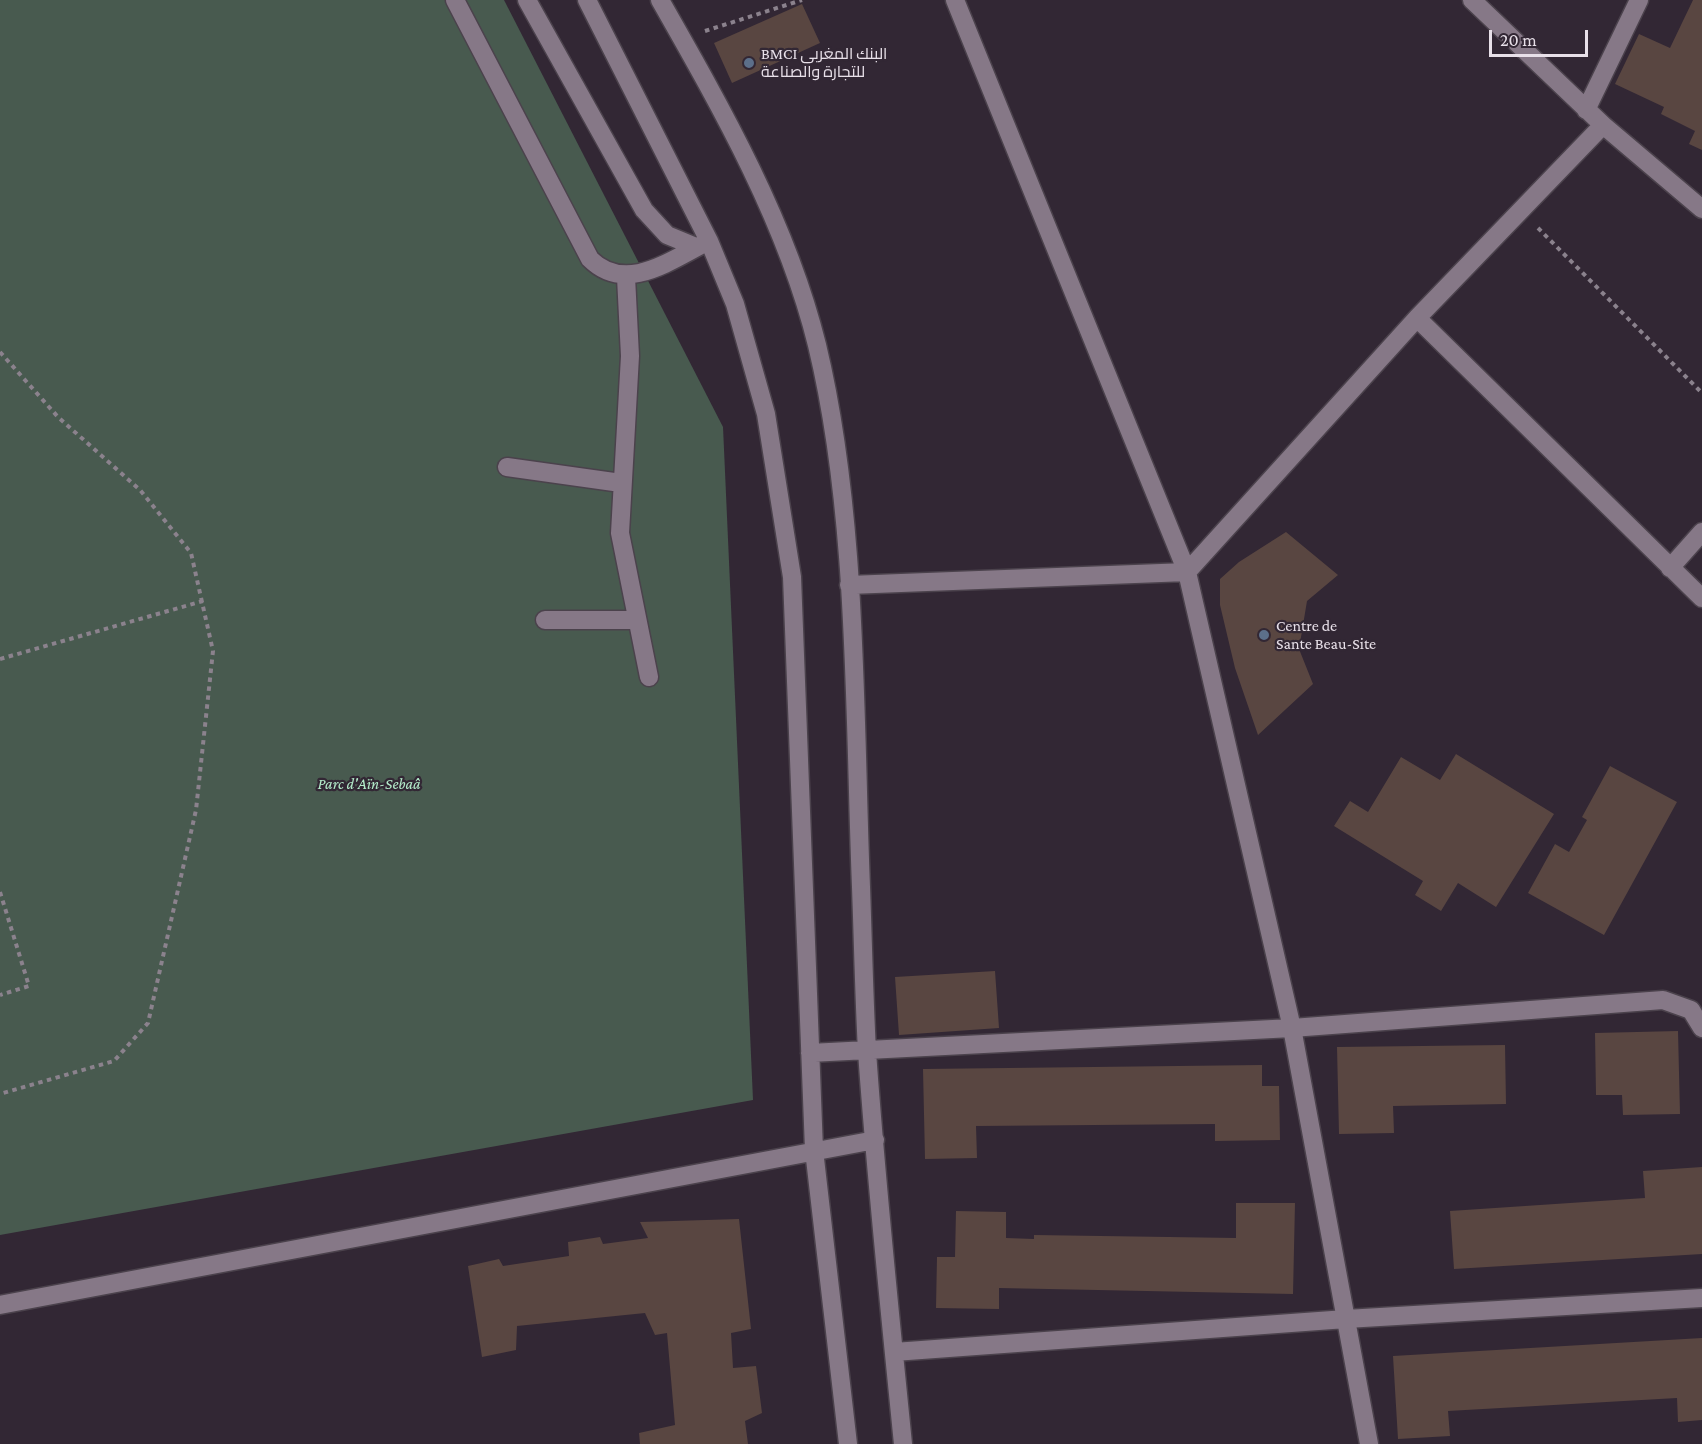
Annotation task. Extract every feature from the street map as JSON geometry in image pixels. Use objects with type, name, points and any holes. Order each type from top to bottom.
[{"type":"street","points":[[455,0],[590,259],[600,269],[626,277],[639,274],[703,244]]},
{"type":"street","points":[[527,0],[644,210],[667,235],[703,244]]},
{"type":"street","points":[[587,0],[703,244],[735,304],[766,414],[792,577],[814,1150],[848,1444]]},
{"type":"street","points":[[660,0],[720,109],[766,204],[796,279],[816,345],[839,483],[849,585],[867,1051],[903,1444]]},
{"type":"street","points":[[955,0],[1186,572],[1292,1028],[1369,1444]]},
{"type":"street","points":[[1472,0],[1586,110],[1702,209]]},
{"type":"street","points":[[1586,110],[1639,0]]},
{"type":"street","points":[[849,585],[1186,572],[1417,318],[1603,125]]},
{"type":"street","points":[[626,277],[630,356],[621,483],[620,533],[649,677]]},
{"type":"street","points":[[1417,318],[1702,598]]},
{"type":"street","points":[[507,467],[621,483]]},
{"type":"street","points":[[1670,568],[1702,532]]},
{"type":"street","points":[[545,620],[637,620]]},
{"type":"street","points":[[810,1053],[1292,1028],[1663,1000],[1691,1010],[1702,1028]]},
{"type":"street","points":[[0,1305],[875,1140]]},
{"type":"street","points":[[894,1352],[1702,1298]]},
{"type":"path","points":[[682,38],[802,0]]},
{"type":"path","points":[[1521,210],[1702,393]]},
{"type":"path","points":[[0,352],[58,417],[140,490],[191,553],[213,651],[196,810],[148,1023],[114,1061],[0,1094]]},
{"type":"path","points":[[0,658],[203,601]]},
{"type":"path","points":[[0,892],[29,986],[0,995]]},
{"type":"green space","name":"Parc d'Aïn-Sebaâ","points":[[0,0],[504,0],[723,427],[753,1100],[0,1235]]},
{"type":"building","points":[[1693,0],[1702,0],[1702,150],[1689,144],[1695,131],[1661,114],[1664,107],[1615,84],[1639,34],[1670,48]]},
{"type":"building","name":"BMCI البنك المغربي للتجارة والصناعة","points":[[802,4],[820,43],[732,83],[714,43]]},
{"type":"building","name":"Centre de Sante Beau-Site","points":[[1286,532],[1338,575],[1307,601],[1299,649],[1313,684],[1258,735],[1235,668],[1220,605],[1220,579],[1239,562]]},
{"type":"building","points":[[1456,754],[1554,814],[1496,907],[1458,883],[1441,911],[1415,895],[1423,881],[1334,826],[1350,801],[1368,812],[1401,757],[1440,780]]},
{"type":"building","points":[[1610,766],[1677,802],[1604,935],[1528,893],[1555,844],[1569,852],[1587,820],[1582,817]]},
{"type":"building","points":[[995,971],[999,1028],[899,1035],[895,977]]},
{"type":"building","points":[[1678,1031],[1680,1114],[1623,1115],[1622,1095],[1596,1095],[1595,1033]]},
{"type":"building","points":[[1505,1045],[1506,1104],[1393,1106],[1394,1133],[1339,1134],[1337,1047]]},
{"type":"building","points":[[1262,1065],[1262,1086],[1279,1086],[1280,1140],[1215,1141],[1215,1124],[976,1126],[977,1158],[925,1159],[923,1069]]},
{"type":"building","points":[[1702,1167],[1702,1254],[1454,1269],[1450,1211],[1645,1198],[1643,1171]]},
{"type":"building","points":[[1236,1203],[1295,1203],[1293,1294],[999,1288],[999,1309],[936,1308],[937,1257],[955,1257],[956,1211],[1006,1212],[1006,1238],[1034,1239],[1034,1235],[1236,1238]]},
{"type":"building","points":[[739,1219],[751,1329],[731,1333],[733,1368],[756,1366],[762,1413],[745,1421],[748,1444],[640,1444],[639,1433],[675,1425],[667,1333],[655,1335],[645,1313],[517,1326],[516,1350],[482,1357],[468,1266],[499,1259],[503,1266],[569,1256],[568,1242],[600,1237],[603,1244],[648,1238],[640,1222]]},
{"type":"building","points":[[1702,1338],[1702,1420],[1678,1422],[1677,1398],[1448,1411],[1450,1436],[1398,1439],[1393,1356]]},
{"type":"place","name":"BMCI البنك المغربي للتجارة والصناعة","points":[[749,63]]},
{"type":"place","name":"Centre de Sante Beau-Site","points":[[1264,635]]}]
